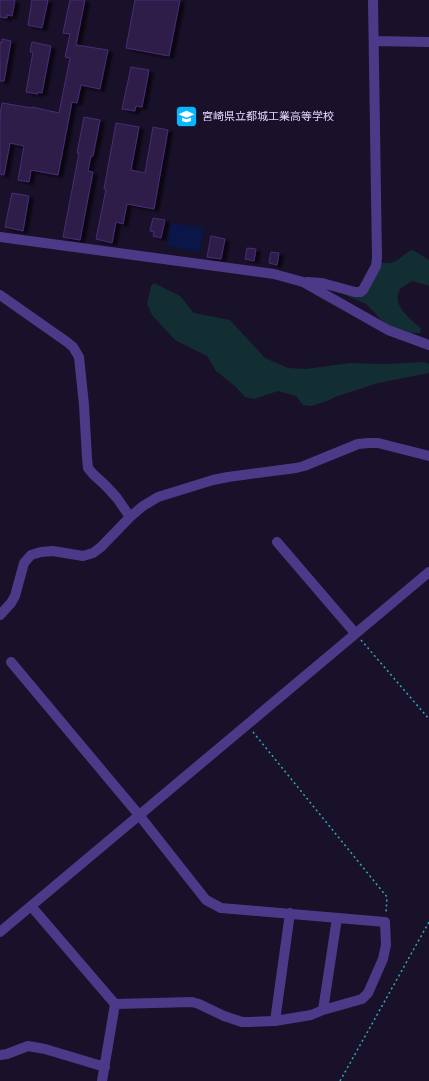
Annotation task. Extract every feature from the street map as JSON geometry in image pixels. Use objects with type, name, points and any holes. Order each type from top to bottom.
[{"type":"street","points":[[0,237],[274,274],[303,282],[322,283],[360,292],[363,290],[376,266],[377,258],[373,0]]},
{"type":"street","points":[[374,41],[429,42]]},
{"type":"street","points":[[303,282],[388,330],[429,345]]},
{"type":"street","points":[[0,296],[67,342],[73,347],[79,357],[88,468],[118,498],[130,517]]},
{"type":"street","points":[[0,615],[15,596],[24,563],[31,555],[53,551],[82,556],[93,554],[101,548],[130,517],[143,506],[158,497],[198,484],[228,477],[304,466],[358,444],[378,443],[429,456]]},
{"type":"street","points":[[277,542],[355,633]]},
{"type":"street","points":[[0,932],[429,572]]},
{"type":"street","points":[[10,662],[138,815],[206,900],[221,908],[385,922],[386,945],[383,959],[368,993],[362,999],[311,1015],[275,1020],[242,1022],[192,1002],[115,1004]]},
{"type":"street","points":[[31,906],[115,1004],[102,1081]]},
{"type":"street","points":[[275,1020],[290,914]]},
{"type":"street","points":[[323,1010],[337,918]]},
{"type":"street","points":[[0,1054],[6,1054],[28,1046],[45,1049],[105,1067]]},
{"type":"path","points":[[355,633],[429,719]]},
{"type":"path","points":[[247,724],[387,897],[385,922]]},
{"type":"path","points":[[340,1081],[429,922]]},
{"type":"green space","points":[[413,250],[429,260],[429,286],[412,281],[400,289],[398,299],[399,305],[404,312],[421,328],[420,333],[410,333],[385,324],[366,304],[327,287],[355,295],[379,262],[391,263],[398,260],[407,252]]},
{"type":"green space","points":[[154,283],[180,296],[194,313],[230,320],[265,358],[288,368],[306,369],[350,363],[385,364],[424,362],[429,364],[429,373],[378,383],[311,406],[303,405],[296,396],[278,391],[254,399],[245,397],[236,387],[216,371],[207,356],[175,340],[152,315],[147,304],[151,286]]},
{"type":"shaded area","points":[[170,223],[204,228],[200,252],[167,246]]},
{"type":"building","points":[[0,0],[15,0],[12,16],[7,15],[7,18],[0,17]]},
{"type":"building","points":[[32,0],[48,0],[42,28],[28,25]]},
{"type":"building","points":[[70,0],[85,0],[76,45],[108,50],[100,89],[81,85],[77,103],[72,102],[58,175],[31,170],[29,182],[18,180],[24,146],[10,143],[4,175],[0,174],[0,115],[2,103],[32,107],[59,113],[70,58],[65,57],[70,34],[63,33]]},
{"type":"building","points":[[135,0],[180,0],[169,56],[126,48]]},
{"type":"building","points":[[2,39],[11,41],[4,81],[0,81],[0,42],[2,43]]},
{"type":"building","points":[[32,42],[51,46],[42,93],[38,92],[38,94],[26,92],[33,52],[30,52]]},
{"type":"building","points":[[131,67],[149,70],[142,107],[136,106],[135,111],[122,109]]},
{"type":"building","points":[[84,117],[100,120],[93,156],[91,156],[88,171],[93,172],[80,240],[63,237],[79,153],[77,153]]},
{"type":"building","points":[[116,123],[139,127],[131,170],[145,173],[153,127],[168,130],[154,209],[127,204],[123,224],[116,222],[112,243],[96,239],[106,189],[104,189]]},
{"type":"building","points":[[12,193],[29,196],[23,231],[5,227]]},
{"type":"building","points":[[153,218],[165,220],[161,238],[153,236],[154,232],[150,231]]},
{"type":"building","points":[[211,236],[225,239],[221,259],[207,257]]},
{"type":"building","points":[[247,248],[256,249],[254,261],[245,259]]},
{"type":"building","points":[[271,252],[279,253],[277,265],[269,263]]},
{"type":"place","name":"宮崎県立都城工業高等学校","points":[[186,116]]}]
